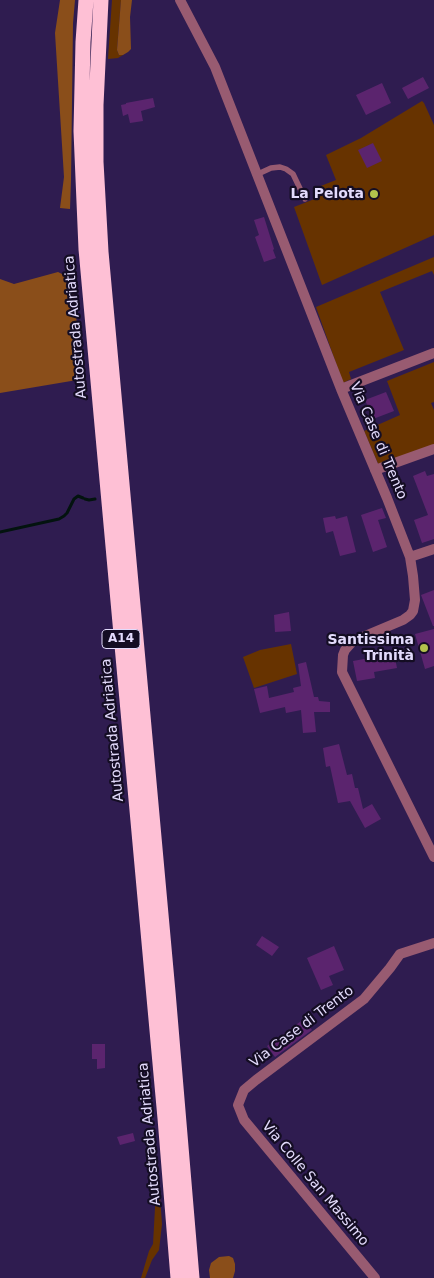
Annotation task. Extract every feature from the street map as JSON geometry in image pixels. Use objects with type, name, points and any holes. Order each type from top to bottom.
[{"type":"highway","name":"Autostrada Adriatica","points":[[86,0],[81,131],[86,249],[178,1278]]},
{"type":"highway","name":"A14","points":[[101,0],[96,105],[96,162],[101,252],[192,1278]]},
{"type":"street","name":"Via Case di Trento","points":[[180,0],[215,67],[341,389],[410,557],[415,600],[413,611],[402,620],[353,641],[344,650],[342,672],[434,857]]},
{"type":"street","points":[[341,389],[434,353]]},
{"type":"street","points":[[375,470],[434,449]]},
{"type":"street","points":[[410,557],[434,549]]},
{"type":"street","name":"Via Case di Trento","points":[[238,1105],[244,1090],[364,999],[400,954],[434,943]]},
{"type":"street","name":"Via Colle San Massimo","points":[[238,1105],[244,1120],[375,1278]]},
{"type":"lane","points":[[258,174],[271,168],[280,167],[286,169],[293,174],[305,200]]},
{"type":"shaded area","points":[[60,0],[75,0],[70,209],[60,208],[64,177],[55,33]]},
{"type":"shaded area","points":[[112,0],[121,0],[117,50],[119,55],[123,55],[118,58],[108,59]]},
{"type":"shaded area","points":[[121,0],[132,0],[130,17],[131,49],[123,55],[119,55],[117,50]]},
{"type":"shaded area","name":"La Pelota","points":[[422,101],[434,125],[434,235],[322,285],[294,207],[317,198],[313,189],[336,180],[326,155],[361,138]]},
{"type":"shaded area","points":[[434,257],[434,275],[432,271],[380,292],[404,350],[349,372],[351,379],[343,383],[316,307]]},
{"type":"shaded area","points":[[58,272],[72,279],[83,379],[0,393],[0,279],[14,284]]},
{"type":"shaded area","points":[[434,362],[434,402],[431,403],[434,410],[434,445],[379,466],[364,431],[400,415],[387,381]]},
{"type":"shaded area","points":[[291,644],[297,674],[254,688],[243,657],[260,650]]},
{"type":"shaded area","points":[[159,1183],[162,1224],[159,1250],[152,1260],[145,1278],[141,1278],[153,1244],[155,1184]]},
{"type":"shaded area","points":[[229,1256],[233,1258],[235,1264],[233,1278],[210,1278],[209,1270],[211,1263],[219,1257]]},
{"type":"building","points":[[423,77],[429,88],[408,99],[402,88]]},
{"type":"building","points":[[382,83],[391,103],[366,115],[356,95]]},
{"type":"building","points":[[153,98],[155,107],[141,111],[143,121],[130,123],[128,114],[123,116],[121,105]]},
{"type":"building","points":[[373,143],[382,161],[367,168],[358,150]]},
{"type":"building","points":[[264,217],[276,258],[264,262],[255,237],[259,235],[254,220]]},
{"type":"building","points":[[386,392],[394,411],[373,419],[365,400]]},
{"type":"building","points":[[425,471],[427,476],[434,474],[434,539],[422,543],[414,520],[428,515],[413,476]]},
{"type":"building","points":[[382,508],[386,518],[378,520],[387,547],[373,552],[361,515]]},
{"type":"building","points":[[335,516],[336,519],[347,516],[356,552],[340,556],[333,531],[326,533],[323,518]]},
{"type":"building","points":[[434,590],[434,626],[433,626],[421,595]]},
{"type":"building","points":[[289,612],[291,631],[275,632],[274,615]]},
{"type":"building","name":"Santissima Trinità","points":[[434,629],[434,666],[425,669],[415,634]]},
{"type":"building","points":[[386,655],[387,660],[395,658],[397,668],[374,672],[375,678],[357,681],[353,661]]},
{"type":"building","points":[[306,662],[314,697],[318,697],[319,701],[330,702],[330,712],[314,712],[316,732],[303,733],[301,710],[286,713],[285,707],[260,713],[254,689],[267,686],[269,698],[294,692],[293,688],[301,686],[298,664]]},
{"type":"building","points":[[339,744],[347,775],[352,774],[355,788],[358,788],[363,809],[372,804],[381,819],[365,828],[350,801],[338,803],[330,766],[326,767],[323,748]]},
{"type":"building","points":[[262,936],[279,947],[272,956],[256,945]]},
{"type":"building","points":[[334,946],[344,970],[329,976],[333,985],[321,990],[307,958]]},
{"type":"building","points":[[304,1019],[312,1030],[275,1057],[267,1046]]},
{"type":"building","points":[[92,1044],[105,1044],[105,1068],[97,1069],[97,1059],[92,1059]]},
{"type":"building","points":[[133,1133],[135,1141],[120,1145],[117,1137]]},
{"type":"waterway","points":[[0,532],[59,519],[67,513],[74,499],[78,496],[83,498]]},
{"type":"waterway","points":[[85,499],[95,499]]},
{"type":"place","name":"La Pelota","points":[[374,194]]},
{"type":"place","name":"Santissima Trinità","points":[[424,648]]}]
